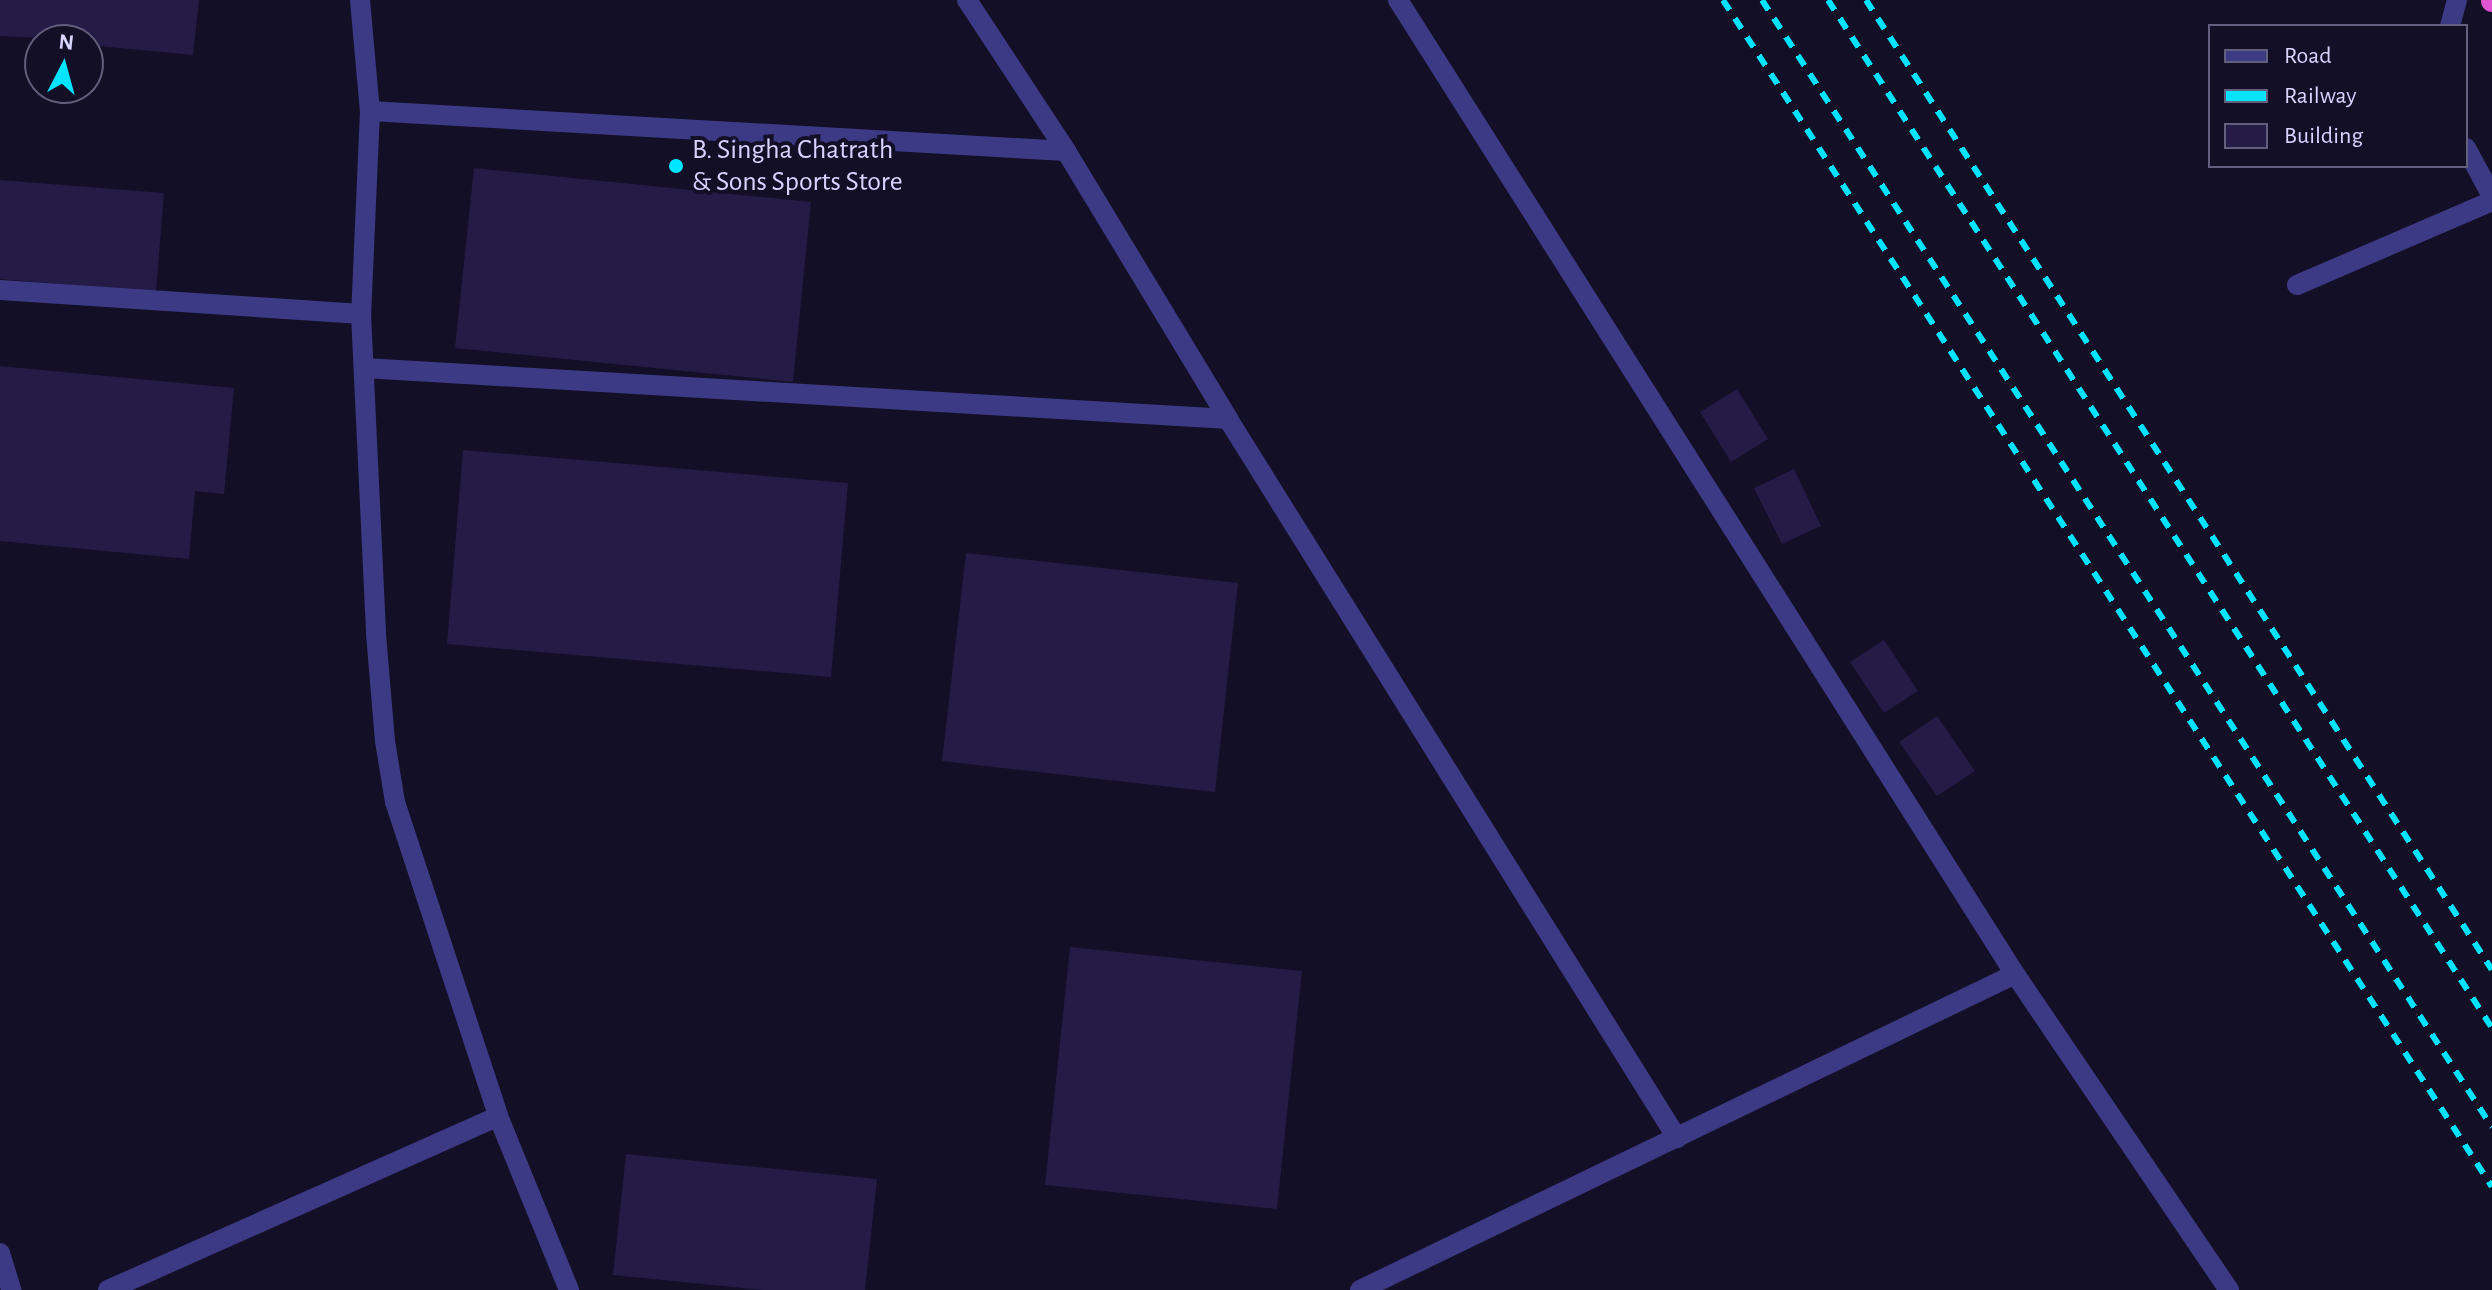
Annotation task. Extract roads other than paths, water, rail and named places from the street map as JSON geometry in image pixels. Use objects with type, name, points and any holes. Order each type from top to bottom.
[{"type":"street","points":[[360,0],[370,111],[361,314],[376,634],[385,741],[393,786],[498,1116],[569,1290]]},
{"type":"street","points":[[967,0],[1066,151],[1228,419],[1677,1138]]},
{"type":"street","points":[[1398,0],[2015,974],[2229,1290]]},
{"type":"street","points":[[2451,24],[2457,0]]},
{"type":"street","points":[[370,111],[1066,151]]},
{"type":"street","points":[[2297,285],[2492,199],[2468,152]]},
{"type":"street","points":[[0,290],[361,314]]},
{"type":"street","points":[[364,368],[1228,419]]},
{"type":"street","points":[[1360,1290],[2015,974]]},
{"type":"street","points":[[108,1290],[498,1116]]},
{"type":"street","points":[[0,1253],[11,1290]]},
{"type":"railway","points":[[1723,0],[2492,1187]]},
{"type":"railway","points":[[1762,0],[2492,1127]]},
{"type":"railway","points":[[1828,0],[2492,1028]]},
{"type":"railway","points":[[1866,0],[2492,970]]},
{"type":"place","name":"B. Singha Chatrath & Sons Sports Store","points":[[676,166]]}]
